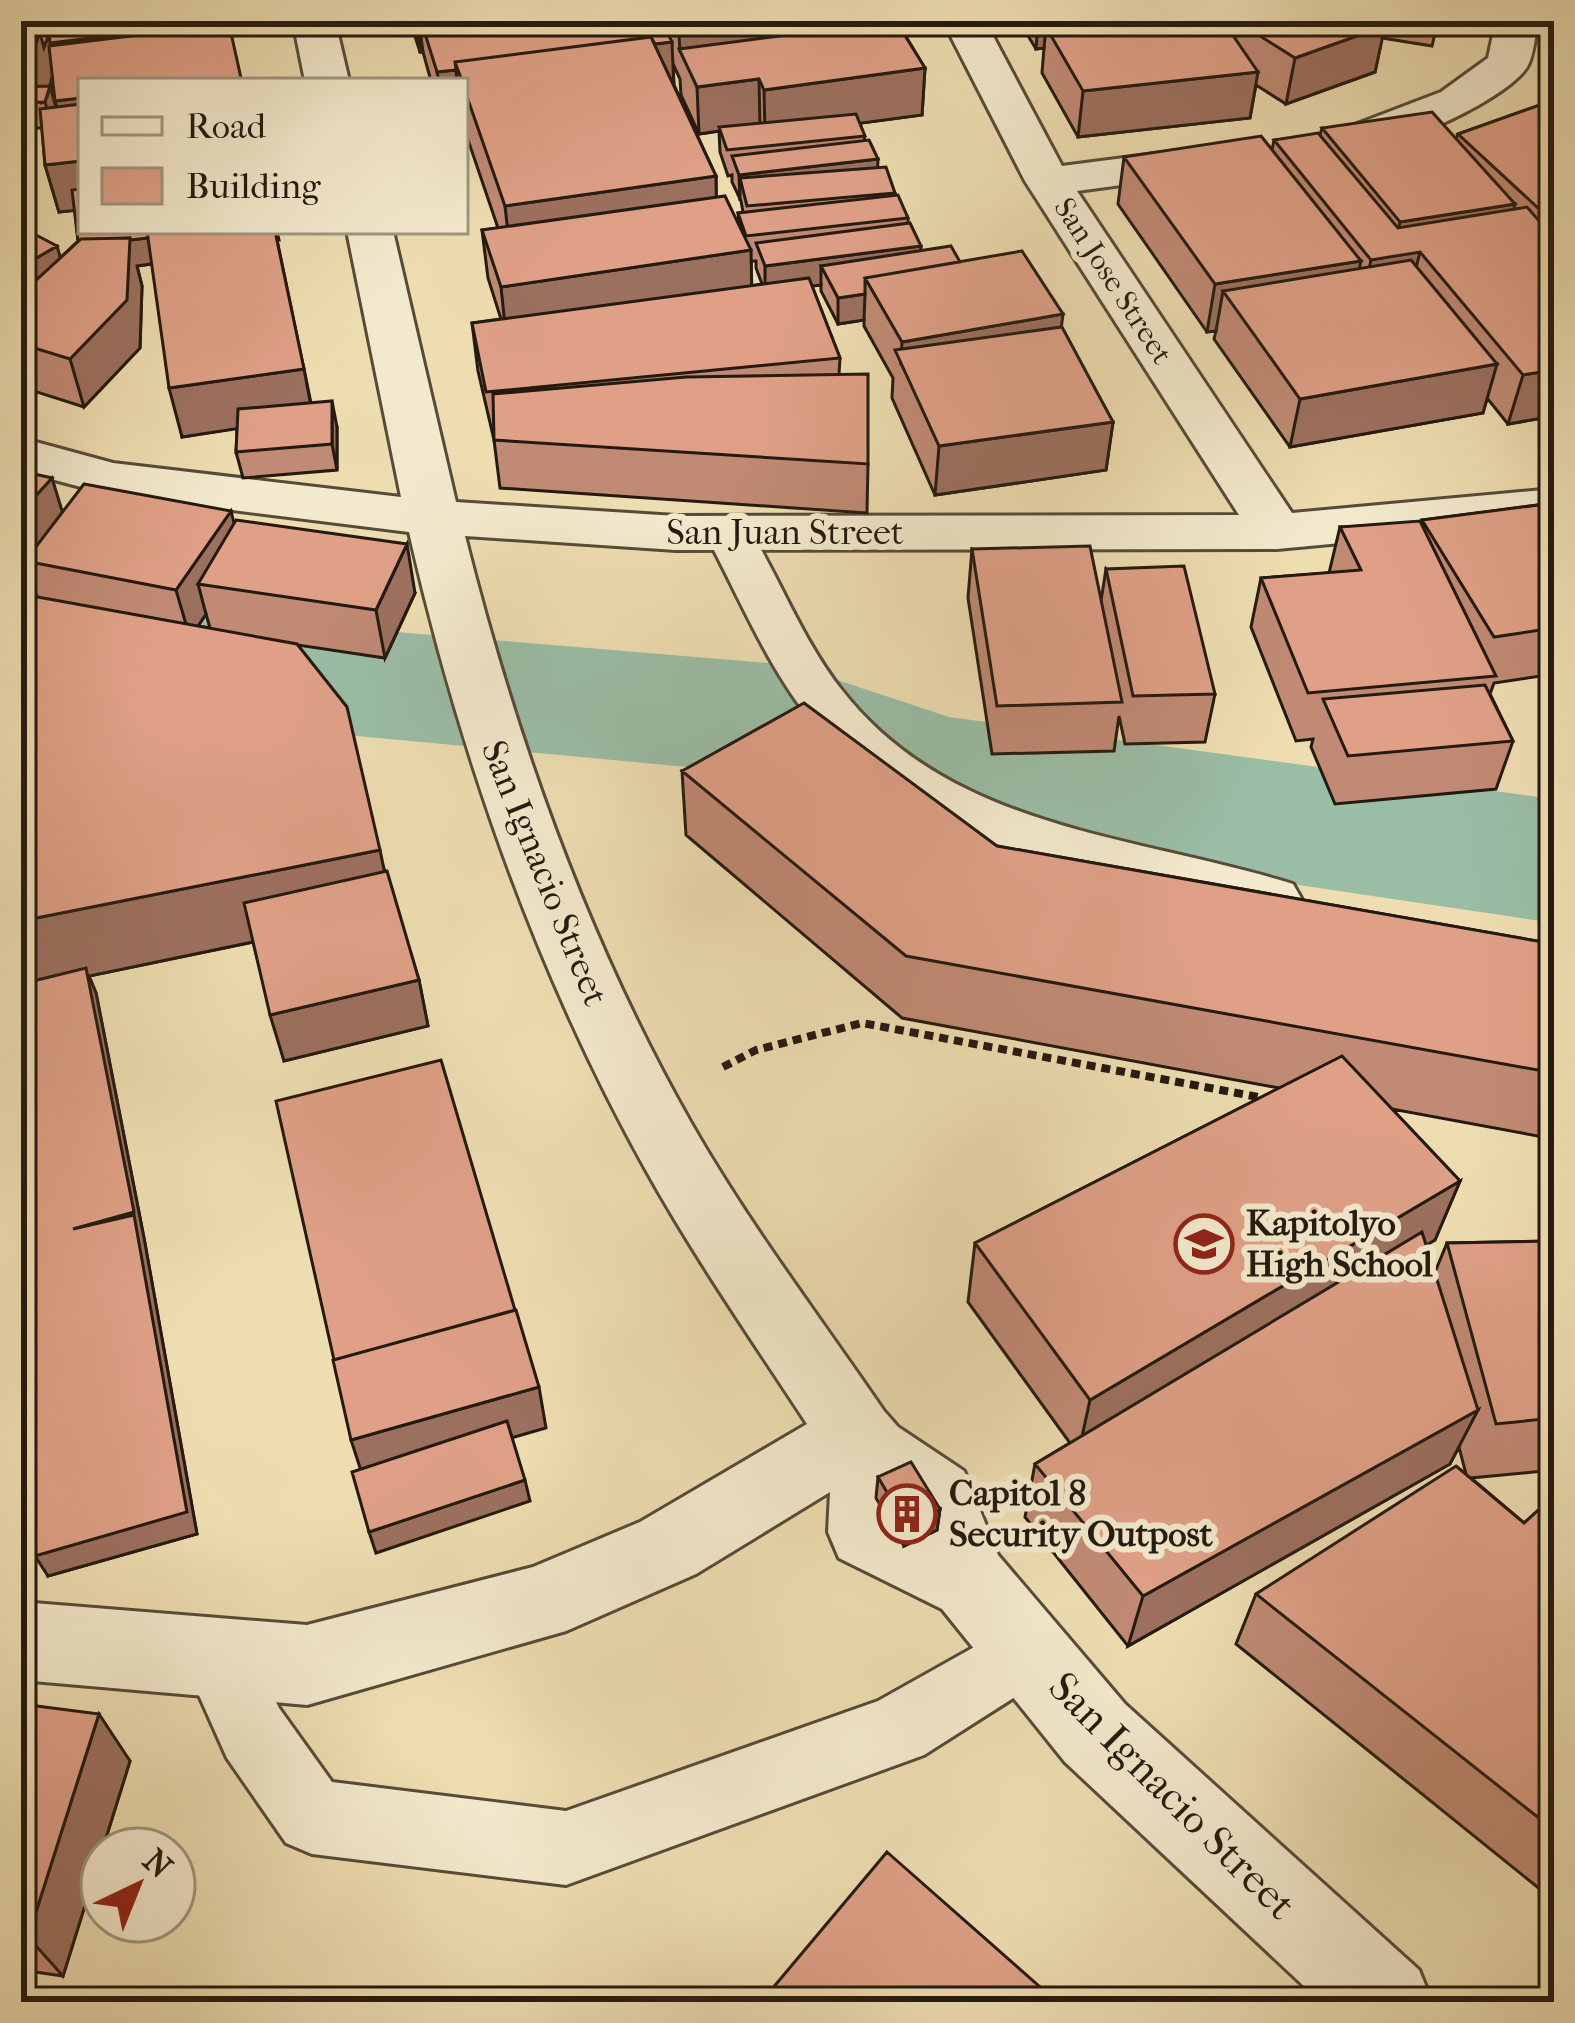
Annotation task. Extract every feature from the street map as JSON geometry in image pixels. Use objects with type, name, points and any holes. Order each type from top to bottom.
[{"type":"street","points":[[314,21],[326,78]]},
{"type":"street","name":"San Jose Street","points":[[964,21],[1048,181],[1277,532]]},
{"type":"street","points":[[1295,149],[1363,141],[1456,101],[1508,63],[1517,21]]},
{"type":"street","points":[[1048,181],[1250,155]]},
{"type":"street","name":"San Ignacio Street","points":[[371,234],[428,517],[504,785],[599,1012],[647,1107],[864,1444],[867,1532],[968,1581],[1095,1732],[1388,2002]]},
{"type":"street","name":"San Juan Street","points":[[21,454],[111,478],[428,517],[728,533],[1277,532],[1554,506]]},
{"type":"street","points":[[21,1641],[307,1665],[538,1604],[668,1548],[864,1444]]},
{"type":"lane","points":[[728,533],[830,711],[886,767],[964,813],[1078,854],[1327,910]]},
{"type":"lane","points":[[218,1657],[253,1733],[312,1817],[566,1848],[898,1730],[1001,1666]]},
{"type":"path","points":[[756,1050],[862,1023],[1278,1101]]},
{"type":"building","points":[[48,21],[222,21],[222,22],[50,43]]},
{"type":"building","points":[[421,21],[662,21],[672,42],[655,44],[651,37],[455,62],[456,70],[437,72]]},
{"type":"building","points":[[672,21],[788,21],[679,35]]},
{"type":"building","points":[[896,21],[925,68],[764,90],[759,79],[697,87],[679,49]]},
{"type":"building","points":[[1103,21],[1223,21],[1258,72],[1083,91],[1046,27]]},
{"type":"building","points":[[1236,21],[1377,21],[1385,26],[1295,58]]},
{"type":"building","points":[[229,24],[241,78],[78,78],[78,98],[55,101],[49,46]]},
{"type":"building","points":[[21,31],[40,31],[30,63],[21,63]]},
{"type":"building","points":[[651,37],[716,176],[505,206],[468,100],[468,78],[461,78],[455,62]]},
{"type":"building","points":[[50,86],[45,102],[21,103],[21,87]]},
{"type":"building","points":[[1554,100],[1554,219],[1551,220],[1458,134]]},
{"type":"building","points":[[78,104],[78,161],[45,165],[40,109]]},
{"type":"building","points":[[1432,112],[1515,204],[1400,222],[1322,128]]},
{"type":"building","points":[[856,114],[865,136],[727,150],[719,127]]},
{"type":"building","points":[[1318,133],[1398,228],[1527,207],[1554,238],[1554,370],[1523,375],[1420,252],[1371,260],[1274,140]]},
{"type":"building","points":[[1261,136],[1361,261],[1215,284],[1124,157]]},
{"type":"building","points":[[869,140],[878,159],[739,175],[732,156]]},
{"type":"building","points":[[886,167],[895,193],[747,206],[740,178]]},
{"type":"building","points":[[78,189],[78,234],[147,234],[148,238],[78,241],[72,190]]},
{"type":"building","points":[[898,195],[908,218],[746,236],[738,213]]},
{"type":"building","points":[[725,196],[751,250],[501,287],[482,230]]},
{"type":"building","points":[[910,223],[921,246],[765,266],[756,243]]},
{"type":"building","points":[[21,227],[57,246],[21,267]]},
{"type":"building","points":[[147,234],[276,234],[304,369],[169,388]]},
{"type":"building","points":[[130,238],[127,300],[70,359],[21,344],[21,294],[81,239]]},
{"type":"building","points":[[951,246],[960,262],[865,278],[865,294],[838,298],[821,266]]},
{"type":"building","points":[[1022,251],[1063,314],[902,342],[865,278]]},
{"type":"building","points":[[1411,260],[1497,364],[1300,399],[1223,291]]},
{"type":"building","points":[[809,278],[840,358],[486,392],[472,323]]},
{"type":"building","points":[[1062,327],[1113,422],[939,446],[895,350]]},
{"type":"building","points":[[868,374],[868,464],[494,440],[493,394],[686,377]]},
{"type":"building","points":[[332,401],[332,444],[236,452],[238,409]]},
{"type":"building","points":[[21,471],[52,478],[21,512]]},
{"type":"building","points":[[84,484],[231,511],[176,590],[25,561]]},
{"type":"building","points":[[1554,503],[1554,628],[1494,637],[1422,520]]},
{"type":"building","points":[[236,520],[407,544],[376,610],[198,584]]},
{"type":"building","points":[[1420,521],[1496,676],[1308,693],[1261,578],[1361,570],[1340,527]]},
{"type":"building","points":[[1090,546],[1122,702],[997,706],[972,549]]},
{"type":"building","points":[[1184,566],[1215,694],[1133,696],[1106,569]]},
{"type":"building","points":[[21,594],[297,644],[347,707],[380,850],[21,921]]},
{"type":"building","points":[[1485,685],[1513,741],[1348,756],[1323,699]]},
{"type":"building","points":[[804,703],[997,846],[1554,944],[1554,1073],[906,956],[682,771]]},
{"type":"building","points":[[387,871],[419,980],[270,1015],[244,903]]},
{"type":"building","points":[[86,968],[134,1212],[73,1229],[134,1215],[187,1512],[35,1556],[21,1451],[21,984]]},
{"type":"building","points":[[1342,1056],[1460,1181],[1090,1400],[975,1243]]},
{"type":"building","points":[[441,1060],[515,1310],[334,1360],[276,1101]]},
{"type":"building","points":[[1422,1232],[1478,1410],[1143,1596],[1035,1464]]},
{"type":"building","points":[[1554,1241],[1554,1418],[1496,1424],[1447,1243]]},
{"type":"building","points":[[516,1310],[539,1387],[351,1440],[333,1360]]},
{"type":"building","points":[[507,1421],[525,1480],[369,1532],[352,1472]]},
{"type":"building","points":[[911,1462],[940,1509],[906,1525],[878,1477]]},
{"type":"building","points":[[1456,1466],[1524,1523],[1554,1496],[1554,1830],[1256,1594]]},
{"type":"building","points":[[21,1704],[99,1714],[28,1937],[21,1936]]},
{"type":"building","points":[[887,1852],[1057,2002],[761,2002]]},
{"type":"waterway","points":[[21,646],[207,669],[792,721],[934,773],[1554,861]]},
{"type":"place","name":"Kapitolyo High School","points":[[1204,1244]]},
{"type":"place","name":"Capitol 8 Security Outpost","points":[[907,1514]]}]
